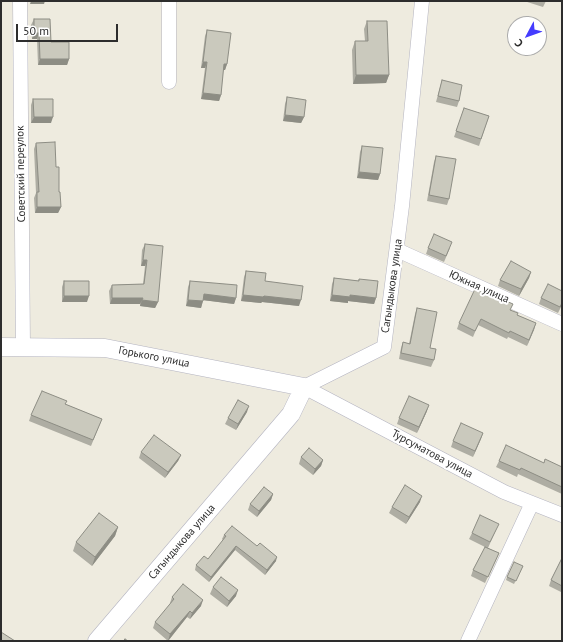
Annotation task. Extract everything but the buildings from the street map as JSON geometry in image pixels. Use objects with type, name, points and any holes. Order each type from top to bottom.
[{"type":"street","name":"Советский переулок","points":[[20,1],[23,347]]},
{"type":"street","points":[[169,1],[169,82]]},
{"type":"street","name":"Сагындыкова улица","points":[[97,641],[291,414],[304,387],[384,347],[402,206],[422,1]]},
{"type":"street","name":"Южная улица","points":[[397,250],[562,324]]},
{"type":"street","name":"Горького улица","points":[[1,347],[104,348],[304,387]]},
{"type":"street","name":"Турсуматова улица","points":[[304,387],[504,492],[562,515]]},
{"type":"street","points":[[468,641],[532,503]]}]
